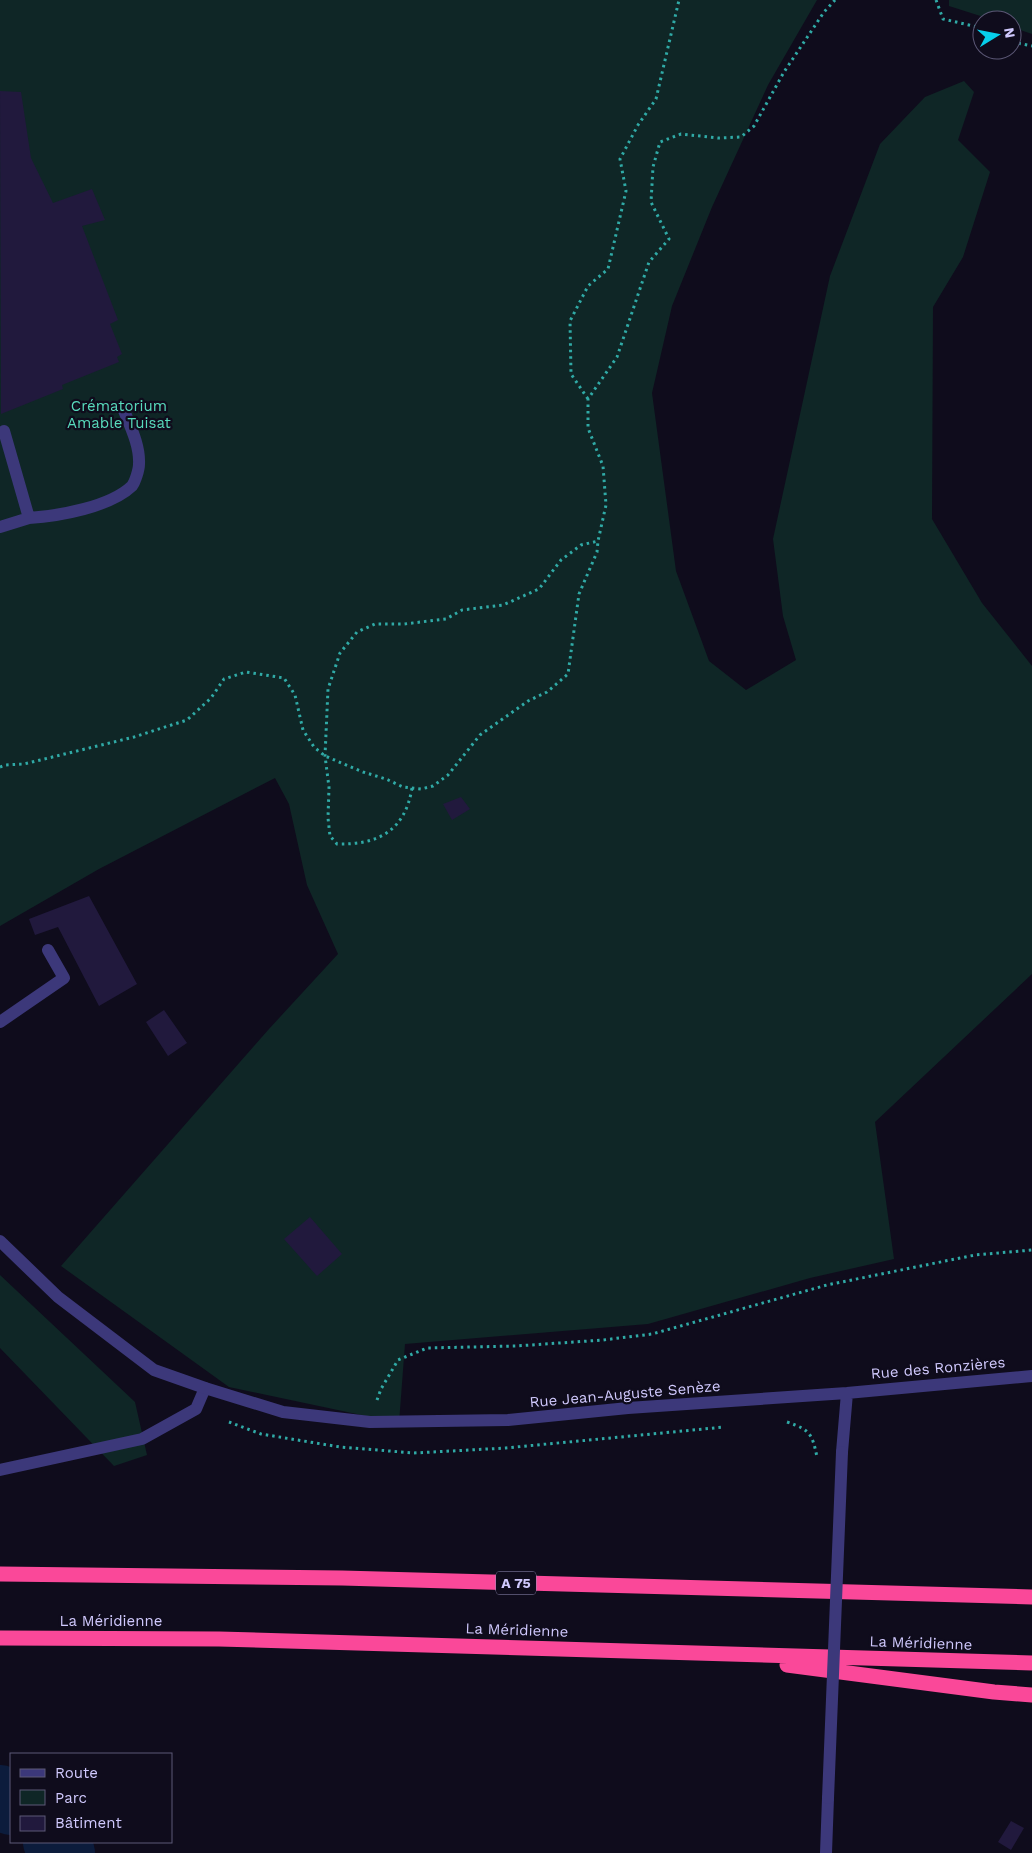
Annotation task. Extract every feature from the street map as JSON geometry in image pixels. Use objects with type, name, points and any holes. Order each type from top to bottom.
[{"type":"highway","name":"A 75","points":[[0,1574],[342,1578],[1032,1597]]},
{"type":"highway","name":"La Méridienne","points":[[0,1638],[218,1640],[1032,1663]]},
{"type":"highway","points":[[709,1654],[994,1692],[1032,1695]]},
{"type":"street","points":[[0,527],[29,518],[58,516],[112,499],[133,484],[139,465],[138,450],[123,408]]},
{"type":"street","points":[[4,431],[29,518]]},
{"type":"street","points":[[0,1022],[64,978],[48,950]]},
{"type":"street","name":"Rue Jean-Auguste Senèze","points":[[0,1241],[58,1297],[154,1370],[283,1412],[370,1422],[508,1420],[628,1408],[847,1392]]},
{"type":"street","name":"Rue des Ronzières","points":[[847,1392],[1032,1376]]},
{"type":"street","points":[[0,1470],[142,1439],[196,1410],[205,1388]]},
{"type":"street","points":[[826,1853],[842,1452],[847,1392]]},
{"type":"path","points":[[0,767],[24,764],[134,737],[188,720],[211,698],[224,679],[246,672],[284,678],[295,695],[303,730],[314,747],[325,756],[404,787],[421,789],[433,786],[448,775],[480,735],[528,701],[547,692],[568,674],[579,594],[596,552],[606,505],[603,466],[588,428],[588,399],[572,374],[570,321],[588,286],[608,269],[626,191],[620,159],[638,125],[656,99],[680,0]]},
{"type":"path","points":[[588,399],[617,357],[649,262],[669,239],[651,202],[653,167],[660,142],[681,134],[718,138],[742,137],[754,126],[784,72],[824,12],[835,0]]},
{"type":"path","points":[[936,0],[943,20],[972,26]]},
{"type":"path","points":[[412,788],[407,808],[396,827],[373,840],[337,844],[330,836],[328,818],[329,786],[325,756],[328,689],[340,653],[357,632],[375,624],[404,624],[446,619],[462,610],[502,605],[539,589],[561,560],[581,545],[598,541]]},
{"type":"path","points":[[370,1422],[381,1389],[398,1360],[427,1348],[516,1346],[652,1334],[827,1286],[975,1255],[1032,1250]]},
{"type":"green space","name":"Crématorium Amable Tuisat","points":[[0,0],[817,0],[768,85],[712,207],[672,306],[652,393],[676,571],[709,661],[746,690],[796,660],[783,616],[773,539],[830,276],[880,144],[925,97],[964,81],[974,92],[958,140],[990,172],[963,257],[933,307],[932,519],[982,603],[1032,666],[1032,974],[875,1122],[894,1259],[810,1278],[648,1324],[405,1344],[399,1423],[229,1387],[61,1266],[269,1029],[338,954],[307,885],[289,804],[275,778],[99,869],[0,926]]},
{"type":"green space","points":[[949,0],[1032,0],[1032,34],[1022,30],[1022,10],[972,10],[972,13],[949,6]]},
{"type":"green space","points":[[0,1275],[135,1402],[147,1455],[114,1466],[0,1348]]},
{"type":"building","points":[[0,91],[21,92],[31,158],[53,203],[92,189],[105,220],[82,226],[118,320],[110,324],[122,354],[117,357],[119,362],[62,385],[63,389],[1,414]]},
{"type":"building","points":[[461,797],[470,809],[452,820],[443,804]]},
{"type":"building","points":[[89,896],[137,984],[99,1006],[58,927],[35,935],[29,919]]},
{"type":"building","points":[[164,1010],[187,1043],[168,1056],[146,1022]]},
{"type":"building","points":[[310,1217],[342,1254],[317,1276],[284,1239]]},
{"type":"building","points":[[1011,1821],[1024,1828],[1011,1850],[998,1842]]},
{"type":"waterway","points":[[0,1794],[10,1805]]},
{"type":"waterway","points":[[53,1843],[66,1853]]}]
